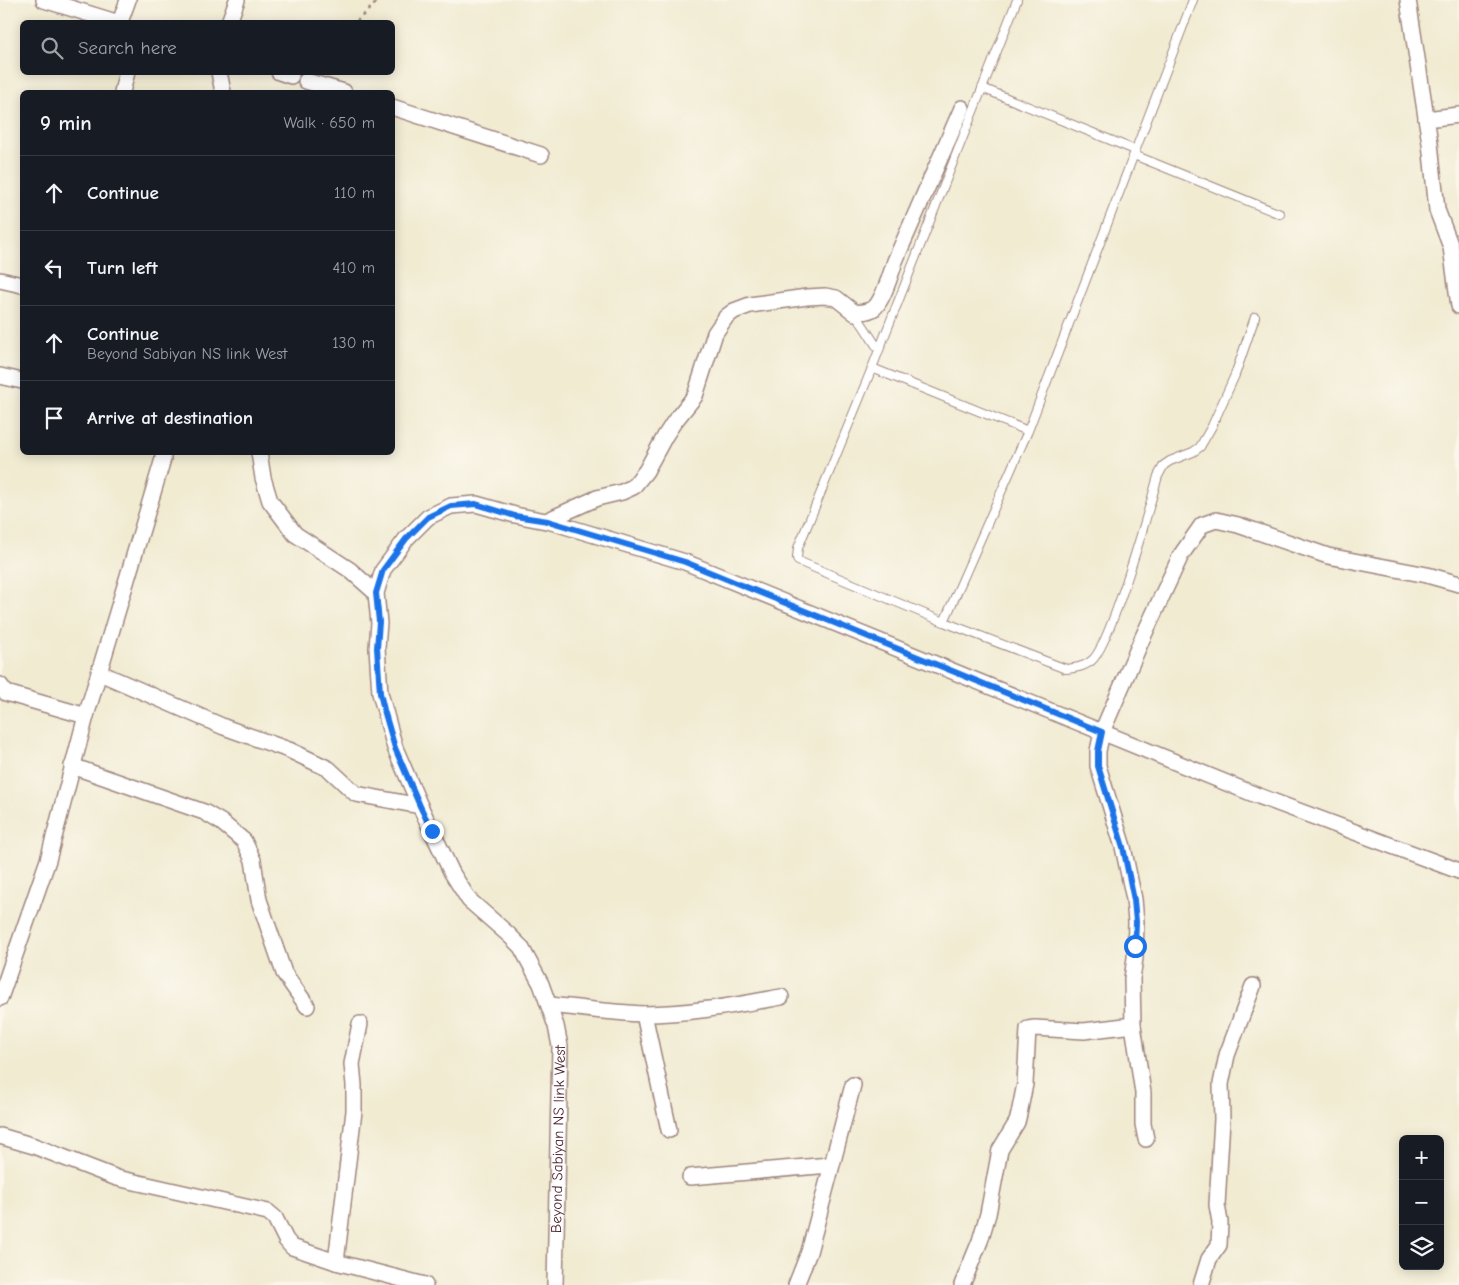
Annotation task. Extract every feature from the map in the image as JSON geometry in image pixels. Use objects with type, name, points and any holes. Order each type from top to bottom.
[{"type":"street","points":[[44,0],[111,20]]},
{"type":"street","points":[[119,20],[128,0]]},
{"type":"street","points":[[230,20],[237,0]]},
{"type":"street","points":[[1408,0],[1426,119],[1437,210],[1451,247],[1459,306]]},
{"type":"street","points":[[122,90],[126,75]]},
{"type":"street","points":[[220,75],[223,90]]},
{"type":"street","points":[[292,77],[337,90]]},
{"type":"street","points":[[395,108],[541,155]]},
{"type":"street","points":[[548,521],[597,498],[622,492],[633,487],[646,471],[665,436],[695,396],[715,333],[726,317],[734,310],[750,305],[825,296],[836,298],[855,313],[868,311],[876,307],[962,108]]},
{"type":"street","points":[[1426,119],[1459,115]]},
{"type":"street","points":[[0,280],[20,285]]},
{"type":"street","points":[[0,376],[20,381]]},
{"type":"street","points":[[0,998],[48,860],[86,716],[163,455]]},
{"type":"street","points":[[259,455],[263,478],[270,501],[295,534],[350,570],[376,593],[383,570],[406,539],[428,517],[451,506],[476,504],[515,516],[548,521],[685,562],[1256,796],[1459,871]]},
{"type":"street","points":[[1146,1139],[1133,1025],[1132,979],[1135,958],[1136,922],[1134,900],[1123,847],[1098,766],[1098,751],[1102,732],[1142,639],[1182,555],[1202,525],[1216,520],[1238,525],[1328,556],[1427,575],[1459,584]]},
{"type":"street","name":"Beyond Sabiyan NS link West","points":[[376,593],[379,622],[377,648],[380,693],[395,748],[452,873],[468,900],[521,947],[542,984],[556,1026],[560,1046],[555,1285]]},
{"type":"street","points":[[100,673],[224,727],[289,750],[328,769],[356,794],[420,806]]},
{"type":"street","points":[[0,685],[6,693],[86,716]]},
{"type":"street","points":[[72,766],[204,812],[221,822],[244,841],[253,860],[259,900],[284,973],[307,1006]]},
{"type":"street","points":[[1201,1285],[1209,1259],[1218,1245],[1220,1222],[1217,1205],[1222,1119],[1221,1084],[1227,1055],[1253,986]]},
{"type":"street","points":[[549,1005],[644,1014],[732,1006],[781,997]]},
{"type":"street","points":[[644,1014],[669,1130]]},
{"type":"street","points":[[336,1262],[354,1111],[352,1064],[360,1024]]},
{"type":"street","points":[[962,1285],[980,1241],[988,1214],[1000,1150],[1017,1122],[1025,1084],[1028,1029],[1084,1031],[1133,1025]]},
{"type":"street","points":[[796,1285],[809,1252],[830,1165],[853,1085]]},
{"type":"street","points":[[0,1136],[34,1146],[117,1178],[268,1212],[275,1218],[286,1240],[292,1247],[336,1262],[425,1285]]},
{"type":"street","points":[[690,1177],[830,1165]]},
{"type":"lane","points":[[1017,0],[872,368],[798,548],[797,558],[801,563],[944,622],[1066,669],[1079,667],[1092,661],[1108,633],[1158,476],[1164,466],[1170,461],[1193,452],[1200,447],[1212,426],[1235,375],[1255,317]]},
{"type":"lane","points":[[944,622],[1028,432],[1193,0]]},
{"type":"lane","points":[[982,88],[1280,214]]},
{"type":"lane","points":[[855,313],[879,350]]},
{"type":"lane","points":[[872,368],[1028,432]]},
{"type":"path","points":[[358,20],[380,0]]},
{"type":"route","points":[[432,831],[395,748],[380,693],[377,648],[379,622],[376,593],[383,570],[389,560],[406,539],[428,517],[451,506],[476,504],[515,516],[548,521],[685,562],[1102,732],[1098,751],[1098,766],[1123,847],[1134,900],[1136,922],[1135,946]]}]
